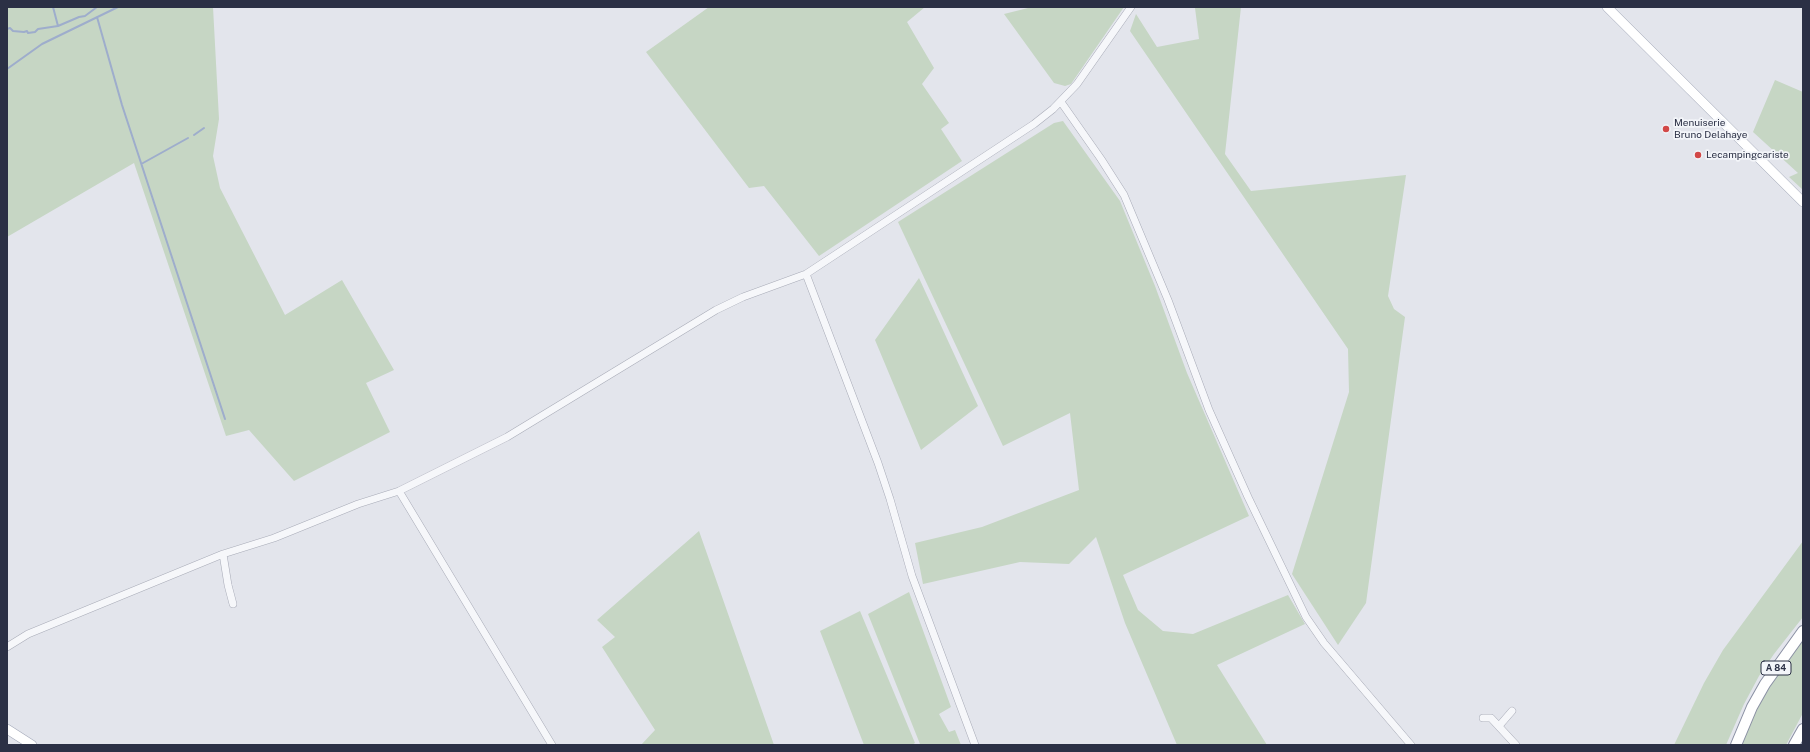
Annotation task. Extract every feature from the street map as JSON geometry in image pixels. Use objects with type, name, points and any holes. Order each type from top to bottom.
[{"type":"highway","name":"A 84","points":[[1736,745],[1752,707],[1765,684],[1803,631]]},
{"type":"highway","points":[[1794,745],[1803,729]]},
{"type":"main road","points":[[1607,7],[1803,202]]},
{"type":"main road","points":[[7,729],[32,745]]},
{"type":"main road","points":[[7,735],[25,745]]},
{"type":"street","points":[[7,647],[28,634],[223,554],[274,538],[358,504],[399,491],[507,437],[716,310],[744,297],[806,274],[1034,124],[1061,102],[1077,84],[1131,7]]},
{"type":"street","points":[[1061,102],[1101,158],[1124,195],[1168,300],[1209,410],[1248,497],[1306,616],[1324,643],[1410,745]]},
{"type":"street","points":[[806,274],[878,463],[912,576],[975,745]]},
{"type":"street","points":[[399,491],[552,745]]},
{"type":"street","points":[[223,554],[233,604]]},
{"type":"street","points":[[1499,726],[1512,711]]},
{"type":"street","points":[[1483,718],[1491,718],[1516,745]]},
{"type":"green space","points":[[7,7],[213,7],[219,119],[213,156],[220,188],[285,315],[342,280],[394,370],[366,383],[390,432],[294,481],[249,430],[226,436],[134,163],[7,237]]},
{"type":"green space","points":[[709,7],[925,7],[907,22],[934,68],[922,84],[949,123],[941,129],[962,161],[819,256],[764,186],[749,188],[646,52]]},
{"type":"green space","points":[[1032,7],[1124,7],[1071,84],[1065,86],[1054,83],[1004,14]]},
{"type":"green space","points":[[1241,7],[1225,154],[1251,191],[1406,175],[1388,296],[1394,309],[1405,317],[1366,603],[1338,645],[1292,574],[1349,392],[1348,349],[1130,31],[1136,14],[1157,47],[1199,39],[1195,8]]},
{"type":"green space","points":[[1775,80],[1803,92],[1803,190],[1789,177],[1798,173],[1753,132]]},
{"type":"green space","points":[[1063,121],[1120,201],[1155,286],[1187,373],[1249,516],[1123,575],[1138,610],[1163,631],[1193,634],[1288,595],[1305,624],[1217,665],[1267,745],[1177,745],[1125,623],[1096,537],[1069,564],[1020,562],[923,584],[915,543],[982,527],[1079,490],[1070,413],[1003,446],[898,222],[1054,123]]},
{"type":"green space","points":[[919,278],[978,406],[921,450],[875,340]]},
{"type":"green space","points":[[699,531],[774,745],[641,745],[655,730],[602,647],[615,637],[597,620]]},
{"type":"green space","points":[[1803,541],[1803,617],[1759,676],[1744,704],[1726,745],[1674,745],[1704,683],[1723,650]]},
{"type":"green space","points":[[909,592],[951,707],[939,714],[949,732],[955,730],[961,745],[918,745],[920,744],[868,614]]},
{"type":"green space","points":[[860,611],[915,743],[912,745],[864,745],[820,631]]},
{"type":"green space","points":[[1803,638],[1803,713],[1786,745],[1741,745],[1756,711],[1778,673]]},
{"type":"waterway","points":[[53,7],[58,26]]},
{"type":"waterway","points":[[7,29],[10,28],[13,31],[27,31],[28,33],[35,32],[38,29],[58,26],[85,16],[97,7]]},
{"type":"waterway","points":[[7,69],[42,44],[118,7]]},
{"type":"waterway","points":[[97,17],[122,105],[225,419]]},
{"type":"waterway","points":[[194,135],[204,128]]},
{"type":"waterway","points":[[143,163],[188,138]]},
{"type":"place","name":"Menuiserie Bruno Delahaye","points":[[1666,129]]},
{"type":"place","name":"Lecampingcariste","points":[[1698,155]]}]
